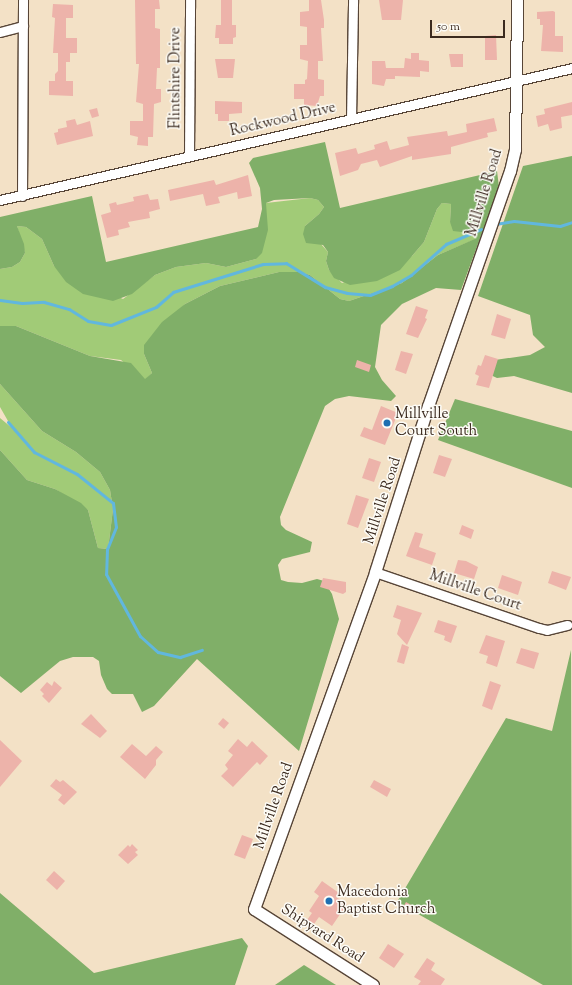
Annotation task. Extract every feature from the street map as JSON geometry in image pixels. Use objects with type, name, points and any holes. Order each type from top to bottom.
[{"type":"street","points":[[22,196],[23,0]]},
{"type":"street","name":"Flintshire Drive","points":[[189,156],[190,0]]},
{"type":"street","points":[[351,119],[353,0]]},
{"type":"street","name":"Millville Road","points":[[254,909],[375,572],[428,406],[510,171],[515,149],[516,0]]},
{"type":"street","points":[[0,32],[23,26]]},
{"type":"street","name":"Rockwood Drive","points":[[0,200],[572,68]]},
{"type":"street","name":"Millville Court","points":[[375,572],[539,628],[547,630],[567,625]]},
{"type":"street","name":"Shipyard Road","points":[[254,909],[373,985]]},
{"type":"green space","points":[[325,142],[340,208],[497,171],[499,187],[461,290],[436,288],[402,304],[381,325],[375,367],[382,380],[396,396],[391,401],[349,396],[335,399],[325,406],[280,517],[281,525],[286,530],[312,542],[310,552],[282,559],[278,565],[281,580],[302,583],[317,579],[324,581],[332,594],[339,619],[299,751],[197,659],[154,706],[142,712],[133,694],[112,694],[107,689],[101,675],[99,661],[93,657],[73,657],[60,661],[21,693],[0,676],[0,450],[27,480],[55,489],[81,503],[88,510],[98,548],[108,549],[113,509],[110,490],[100,472],[76,452],[42,431],[0,384],[0,326],[16,326],[90,356],[131,363],[145,379],[152,373],[144,354],[144,345],[162,322],[185,304],[220,286],[279,272],[300,272],[310,275],[340,299],[349,301],[402,283],[438,255],[477,238],[470,233],[453,231],[450,222],[451,204],[442,203],[437,209],[424,242],[400,270],[377,281],[350,285],[334,278],[326,261],[328,252],[323,245],[306,243],[303,234],[305,226],[319,214],[324,207],[318,200],[310,198],[274,200],[266,203],[268,230],[262,253],[256,259],[226,267],[206,263],[176,267],[155,275],[132,294],[113,301],[83,294],[66,282],[54,266],[42,239],[26,227],[17,226],[24,244],[25,253],[20,262],[12,267],[0,269],[0,217],[92,196],[106,262],[258,227],[262,209],[260,188],[249,163],[253,158]]},
{"type":"green space","points":[[572,156],[572,393],[514,376],[497,378],[482,371],[495,360],[530,355],[545,347],[533,335],[530,315],[478,296],[523,166]]},
{"type":"green space","points":[[310,198],[318,200],[324,207],[319,214],[305,226],[328,252],[326,261],[329,270],[342,283],[412,256],[424,242],[437,209],[442,203],[451,204],[450,222],[478,238],[438,255],[402,283],[349,301],[340,299],[310,275],[300,272],[279,272],[220,286],[185,304],[144,354],[152,373],[145,380],[121,360],[90,356],[16,326],[0,326],[0,269],[12,267],[20,262],[25,253],[17,226],[26,227],[42,239],[54,266],[123,299],[155,275],[176,267],[206,263],[226,267],[256,259],[266,203]]},
{"type":"green space","points":[[0,384],[42,431],[76,452],[100,472],[110,490],[113,509],[108,549],[98,548],[88,510],[55,489],[27,480],[0,450],[0,418],[12,428],[0,407]]},
{"type":"green space","points":[[455,399],[572,431],[572,488],[438,440]]},
{"type":"green space","points":[[571,650],[572,985],[543,985],[397,902],[506,718],[552,731]]},
{"type":"green space","points":[[0,893],[94,973],[242,938],[248,946],[235,985],[0,985]]},
{"type":"green space","points":[[304,965],[336,985],[275,985]]},
{"type":"building","points":[[135,0],[159,0],[160,9],[155,9],[155,28],[160,29],[160,68],[157,68],[156,89],[161,89],[161,102],[154,104],[153,137],[148,137],[148,146],[137,145],[138,137],[130,135],[130,121],[143,121],[143,104],[136,102],[139,64],[136,64]]},
{"type":"building","points":[[221,0],[232,0],[232,25],[236,25],[236,37],[233,38],[233,44],[219,44],[219,38],[215,38],[216,25],[221,25]]},
{"type":"building","points":[[309,0],[321,0],[324,20],[324,28],[321,28],[323,61],[318,61],[318,79],[324,80],[324,96],[320,96],[317,106],[304,105],[304,99],[294,99],[294,84],[305,84],[305,80],[307,79],[308,61],[300,59],[300,45],[307,45],[307,27],[300,26],[300,12],[309,11]]},
{"type":"building","points":[[379,0],[403,0],[401,20],[382,20]]},
{"type":"building","points":[[53,4],[73,5],[73,18],[66,18],[66,38],[77,38],[77,53],[70,53],[70,62],[66,62],[66,81],[73,81],[73,96],[49,95],[49,81],[55,81],[55,74],[58,71],[58,53],[53,53],[55,18],[52,17]]},
{"type":"building","points":[[537,12],[555,12],[555,36],[563,36],[563,52],[541,51],[543,25],[540,25],[540,19],[537,19]]},
{"type":"building","points":[[496,35],[497,60],[485,60],[485,36]]},
{"type":"building","points":[[411,53],[419,53],[419,60],[429,61],[429,72],[420,71],[420,77],[395,76],[395,79],[386,79],[384,86],[372,84],[372,61],[385,61],[386,68],[404,68],[405,58],[411,59]]},
{"type":"building","points":[[449,54],[463,54],[463,67],[451,67]]},
{"type":"building","points":[[215,59],[235,59],[233,78],[218,78]]},
{"type":"building","points":[[215,101],[242,102],[242,113],[229,114],[229,121],[218,121],[218,114],[215,114]]},
{"type":"building","points":[[572,102],[572,115],[561,117],[562,128],[550,131],[548,124],[538,127],[536,116],[545,114],[544,109]]},
{"type":"building","points":[[97,108],[99,116],[92,118],[89,110]]},
{"type":"building","points":[[494,118],[497,131],[487,133],[488,137],[451,147],[451,154],[412,160],[412,156],[380,167],[377,160],[361,164],[358,170],[340,176],[335,153],[356,148],[358,154],[375,149],[374,145],[387,141],[390,150],[409,145],[407,137],[447,131],[448,136],[467,132],[466,124]]},
{"type":"building","points":[[75,119],[77,125],[90,121],[93,136],[57,145],[54,133],[58,132],[58,129],[67,127],[66,121]]},
{"type":"building","points":[[248,175],[252,196],[238,199],[237,192],[218,197],[220,203],[206,206],[203,194],[170,201],[168,190],[214,180],[216,185]]},
{"type":"building","points":[[148,194],[150,200],[158,199],[160,209],[149,212],[150,218],[128,222],[130,227],[118,230],[119,235],[107,238],[101,215],[111,212],[109,204],[116,202],[117,205],[134,201],[133,197]]},
{"type":"building","points":[[416,306],[428,310],[425,318],[427,319],[418,338],[406,334]]},
{"type":"building","points":[[497,314],[511,319],[505,339],[491,335]]},
{"type":"building","points":[[401,351],[413,354],[406,374],[395,370]]},
{"type":"building","points":[[485,355],[498,359],[489,388],[476,385],[479,376],[475,374],[478,365],[481,366]]},
{"type":"building","points":[[357,360],[371,365],[369,372],[355,367]]},
{"type":"building","name":"Millville Court South","points":[[381,406],[398,413],[385,445],[360,436],[364,427],[372,430]]},
{"type":"building","points":[[439,455],[452,459],[445,477],[433,473]]},
{"type":"building","points":[[369,458],[381,462],[374,482],[362,478]]},
{"type":"building","points":[[356,495],[369,499],[358,528],[347,524]]},
{"type":"building","points":[[462,525],[474,530],[471,539],[459,534]]},
{"type":"building","points":[[415,532],[423,534],[419,547],[436,553],[432,565],[406,556]]},
{"type":"building","points":[[458,560],[466,561],[478,567],[474,579],[454,573]]},
{"type":"building","points":[[552,571],[571,577],[566,590],[548,583]]},
{"type":"building","points":[[502,575],[522,582],[518,595],[498,588]]},
{"type":"building","points":[[323,578],[346,582],[346,592],[343,594],[320,587]]},
{"type":"building","points":[[397,605],[422,613],[407,645],[397,634],[401,620],[393,617]]},
{"type":"building","points":[[438,620],[457,626],[451,643],[444,640],[445,636],[434,632]]},
{"type":"building","points":[[486,635],[505,641],[497,667],[486,663],[488,656],[479,653]]},
{"type":"building","points":[[402,644],[409,647],[404,664],[397,662]]},
{"type":"building","points":[[521,648],[539,653],[534,669],[516,663]]},
{"type":"building","points":[[54,681],[62,688],[49,703],[42,696],[44,694],[40,690],[47,682],[52,686]]},
{"type":"building","points":[[490,681],[501,685],[492,710],[482,706]]},
{"type":"building","points":[[91,714],[107,731],[100,738],[81,724]]},
{"type":"building","points":[[223,718],[229,723],[224,729],[218,724]]},
{"type":"building","points":[[238,739],[247,747],[252,741],[268,756],[260,765],[257,762],[233,787],[221,776],[228,769],[225,765],[233,755],[228,751]]},
{"type":"building","points":[[0,740],[22,761],[0,787]]},
{"type":"building","points":[[132,744],[146,756],[156,746],[163,752],[156,760],[156,765],[145,779],[120,757]]},
{"type":"building","points":[[56,779],[60,782],[63,780],[77,792],[64,805],[58,800],[62,795],[50,786]]},
{"type":"building","points":[[374,780],[391,789],[387,797],[370,787]]},
{"type":"building","points":[[242,835],[253,839],[245,859],[234,855]]},
{"type":"building","points":[[132,844],[138,850],[135,852],[138,855],[128,864],[118,855],[128,845],[130,847]]},
{"type":"building","points":[[54,871],[65,881],[57,890],[46,880]]},
{"type":"building","name":"Macedonia Baptist Church","points":[[322,881],[339,893],[336,897],[347,904],[332,926],[319,917],[314,924],[307,920],[312,913],[309,911],[319,896],[314,892]]},
{"type":"building","points":[[406,902],[413,906],[408,915],[401,911]]},
{"type":"building","points":[[388,944],[404,954],[394,968],[379,958]]},
{"type":"building","points":[[427,958],[435,963],[431,970],[445,979],[441,985],[418,985],[421,981],[414,977]]},
{"type":"waterway","points":[[495,224],[514,221],[560,226],[572,222]]},
{"type":"waterway","points":[[0,300],[22,303],[44,302],[69,309],[88,321],[111,325],[156,307],[173,292],[263,264],[286,263],[325,287],[347,293],[370,295],[392,286],[411,275],[446,244],[481,229]]},
{"type":"waterway","points":[[8,422],[34,452],[77,474],[113,503],[116,527],[107,549],[106,574],[140,636],[158,652],[180,657],[202,650]]},
{"type":"place","name":"Millville Court South","points":[[387,423]]},
{"type":"place","name":"Macedonia Baptist Church","points":[[329,901]]}]
